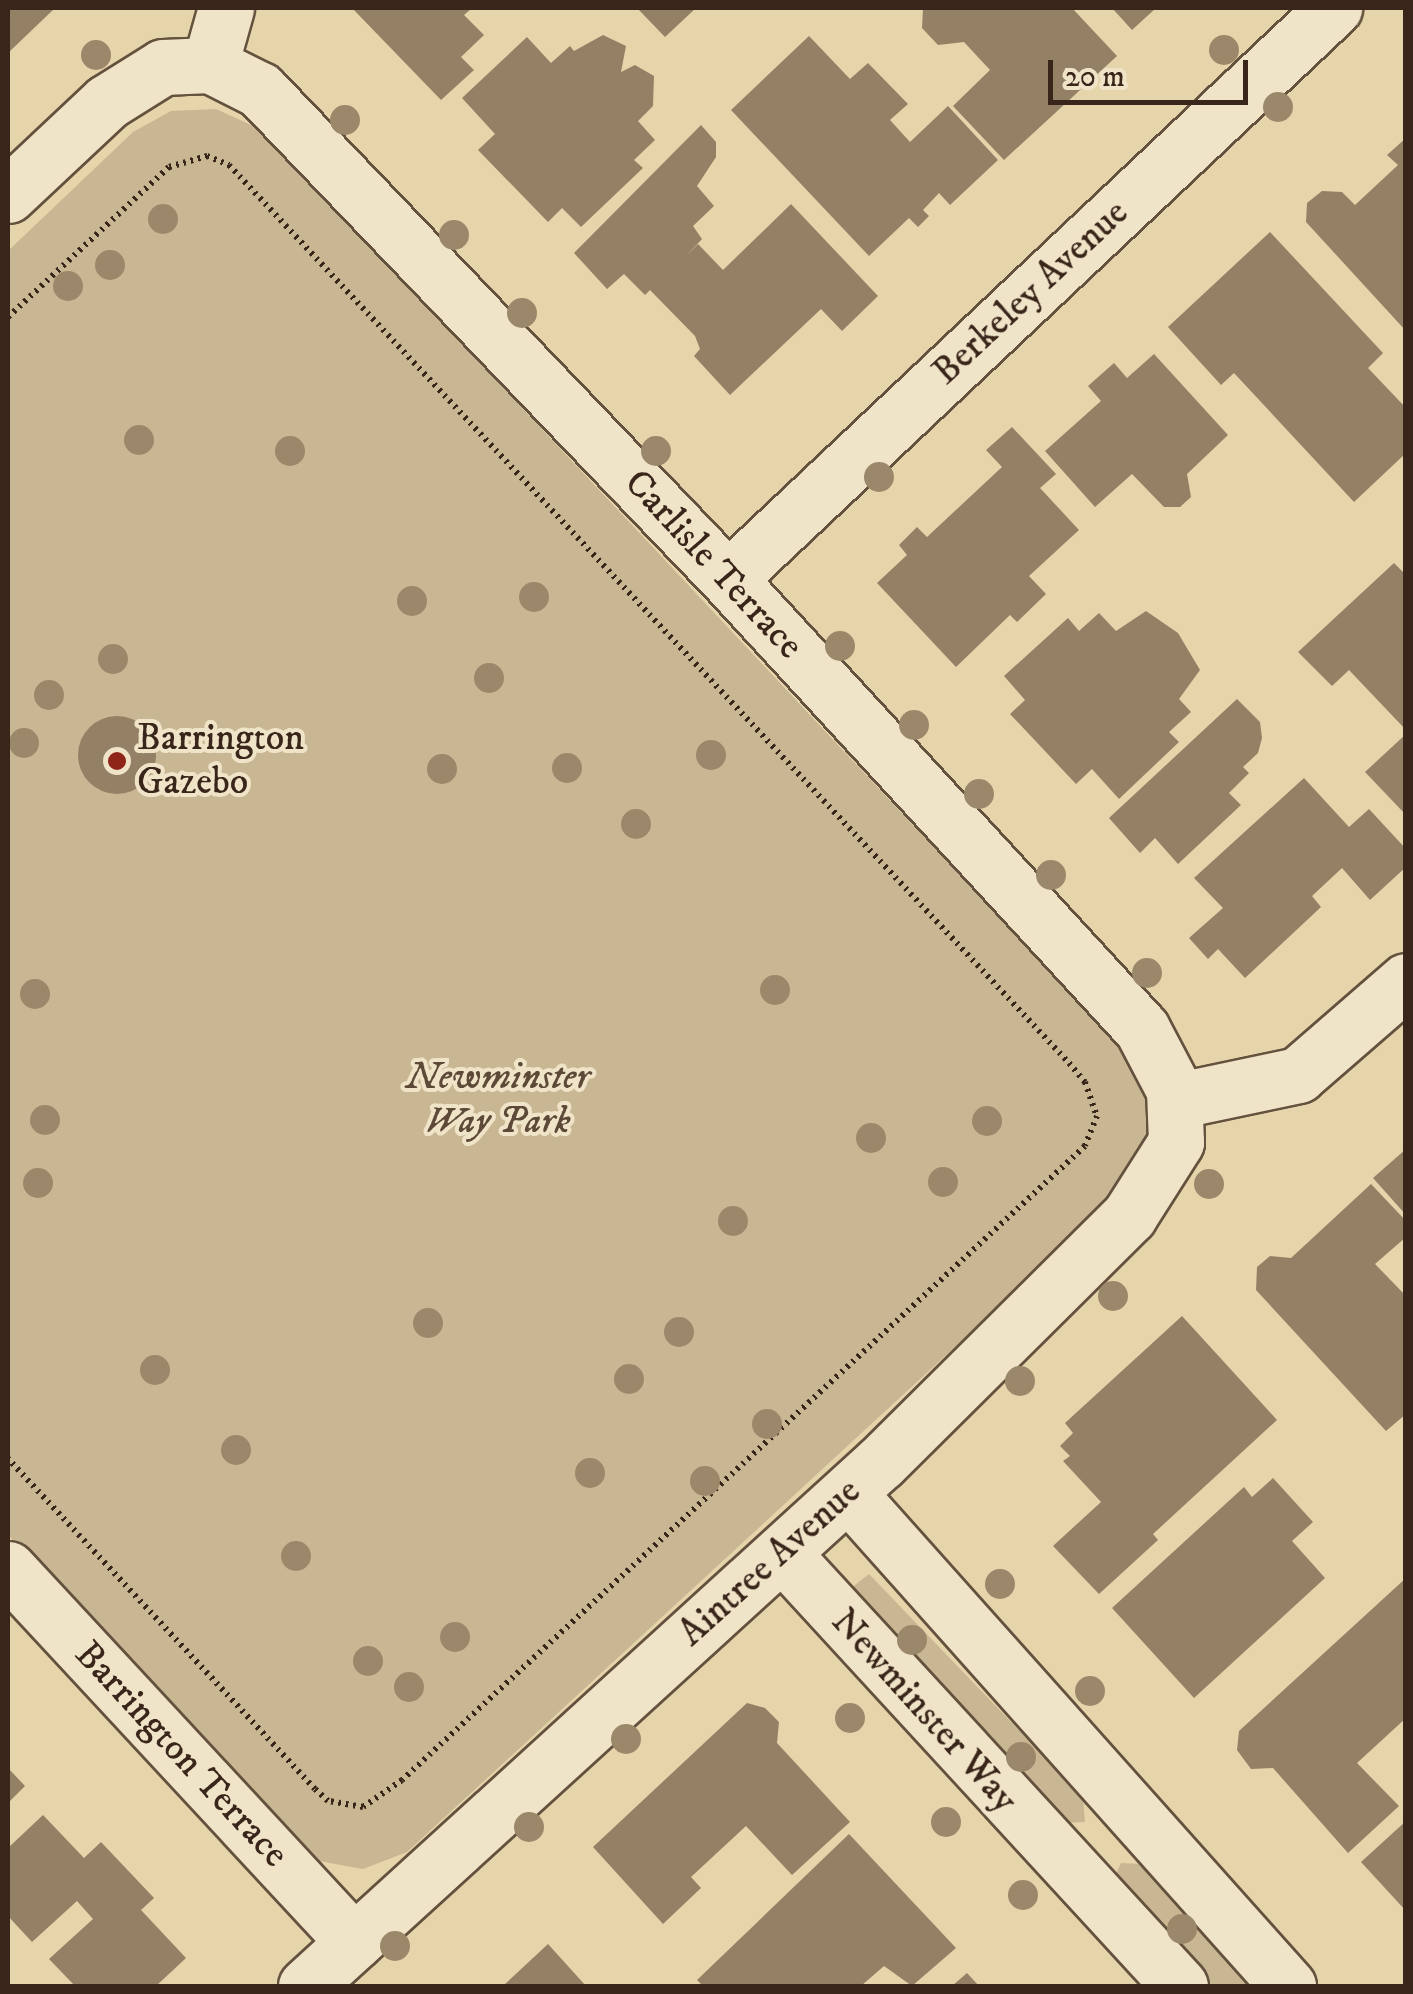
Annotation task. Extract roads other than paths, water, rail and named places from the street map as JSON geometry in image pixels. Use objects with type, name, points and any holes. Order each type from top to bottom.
[{"type":"street","points":[[8,195],[124,90],[163,67],[210,65],[226,8]]},
{"type":"street","name":"Berkeley Avenue","points":[[728,579],[1334,8]]},
{"type":"street","name":"Carlisle Terrace","points":[[210,65],[275,103],[728,579],[1142,1028],[1170,1073],[1175,1101]]},
{"type":"street","points":[[1175,1101],[1298,1075],[1406,982]]},
{"type":"street","name":"Aintree Avenue","points":[[306,1986],[848,1492],[1129,1216],[1176,1142],[1175,1101]]},
{"type":"street","points":[[848,1492],[1127,1811],[1288,1986]]},
{"type":"street","name":"Newminster Way","points":[[782,1553],[1067,1868],[1180,1986]]},
{"type":"street","name":"Barrington Terrace","points":[[8,1569],[354,1942]]},
{"type":"street","points":[[1067,1868],[1127,1811]]},
{"type":"place","name":"Barrington Gazebo","points":[[117,761]]},
{"type":"park label","name":"Newminster Way Park","points":[[498,1100]]}]
